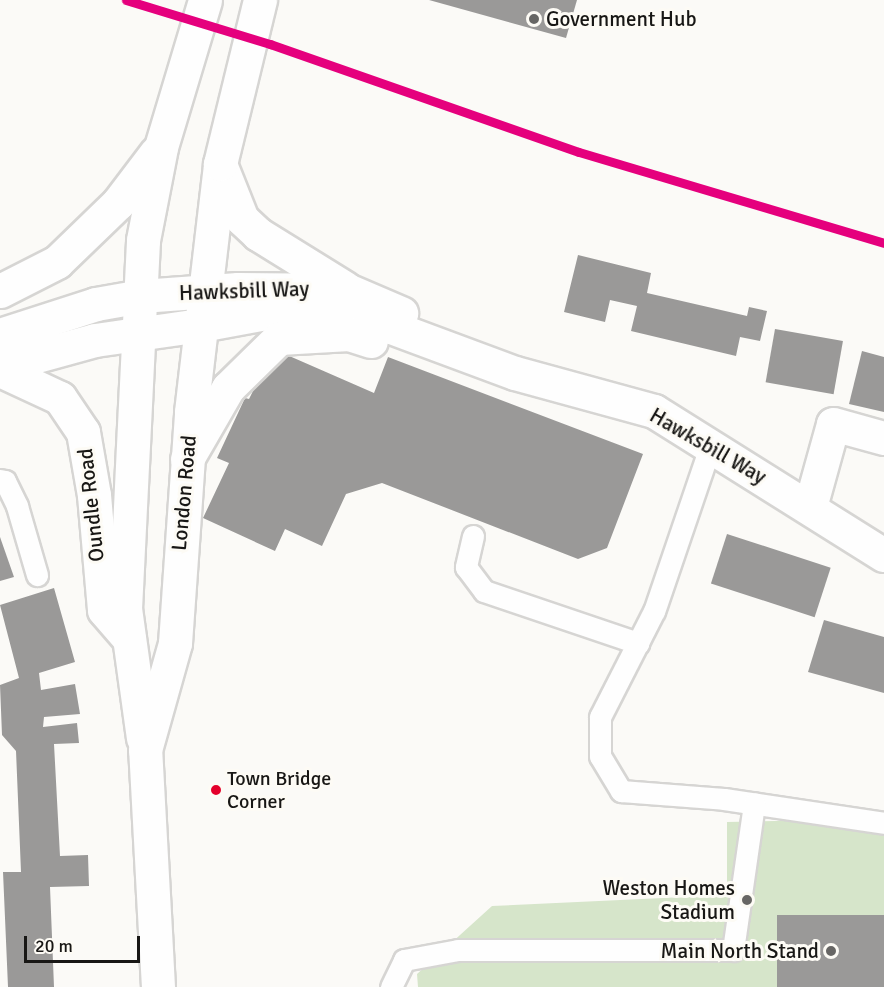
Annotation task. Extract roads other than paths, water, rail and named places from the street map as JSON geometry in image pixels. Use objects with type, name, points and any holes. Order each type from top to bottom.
[{"type":"main road","points":[[139,333],[143,240],[160,147],[187,67],[205,0]]},
{"type":"main road","name":"London Road","points":[[158,987],[145,750],[175,643],[187,459],[219,164],[260,0]]},
{"type":"main road","points":[[0,291],[57,262],[118,203],[160,147]]},
{"type":"main road","name":"Hawksbill Way","points":[[219,164],[242,219],[258,234],[347,290],[494,353],[515,373]]},
{"type":"main road","name":"Hawksbill Way","points":[[141,296],[204,291],[347,290]]},
{"type":"main road","points":[[0,335],[96,304],[141,296]]},
{"type":"main road","name":"Hawksbill Way","points":[[201,325],[266,313],[331,311],[391,327],[515,373],[654,411],[711,444],[884,555]]},
{"type":"main road","name":"Oundle Road","points":[[0,368],[139,333],[201,325]]},
{"type":"main road","name":"Oundle Road","points":[[139,333],[126,609],[145,750]]},
{"type":"main road","name":"Hawksbill Way","points":[[187,459],[228,388],[279,338],[349,334],[442,364],[515,373]]},
{"type":"main road","name":"Oundle Road","points":[[0,368],[60,398],[83,432],[94,495],[104,610],[129,639]]},
{"type":"main road","points":[[810,507],[832,424],[884,438]]},
{"type":"lane","points":[[711,444],[654,611],[600,717],[600,756],[621,791],[754,804],[884,823]]},
{"type":"lane","points":[[0,480],[5,481],[17,506],[37,575]]},
{"type":"lane","points":[[473,536],[466,567],[484,591],[638,643]]},
{"type":"lane","points":[[391,987],[404,960],[458,950],[733,950],[754,804]]},
{"type":"place","name":"Government Hub","points":[[534,19]]},
{"type":"place","name":"Town Bridge Corner","points":[[216,790]]},
{"type":"place","name":"Weston Homes Stadium","points":[[747,900]]},
{"type":"place","name":"Main North Stand","points":[[831,951]]}]
